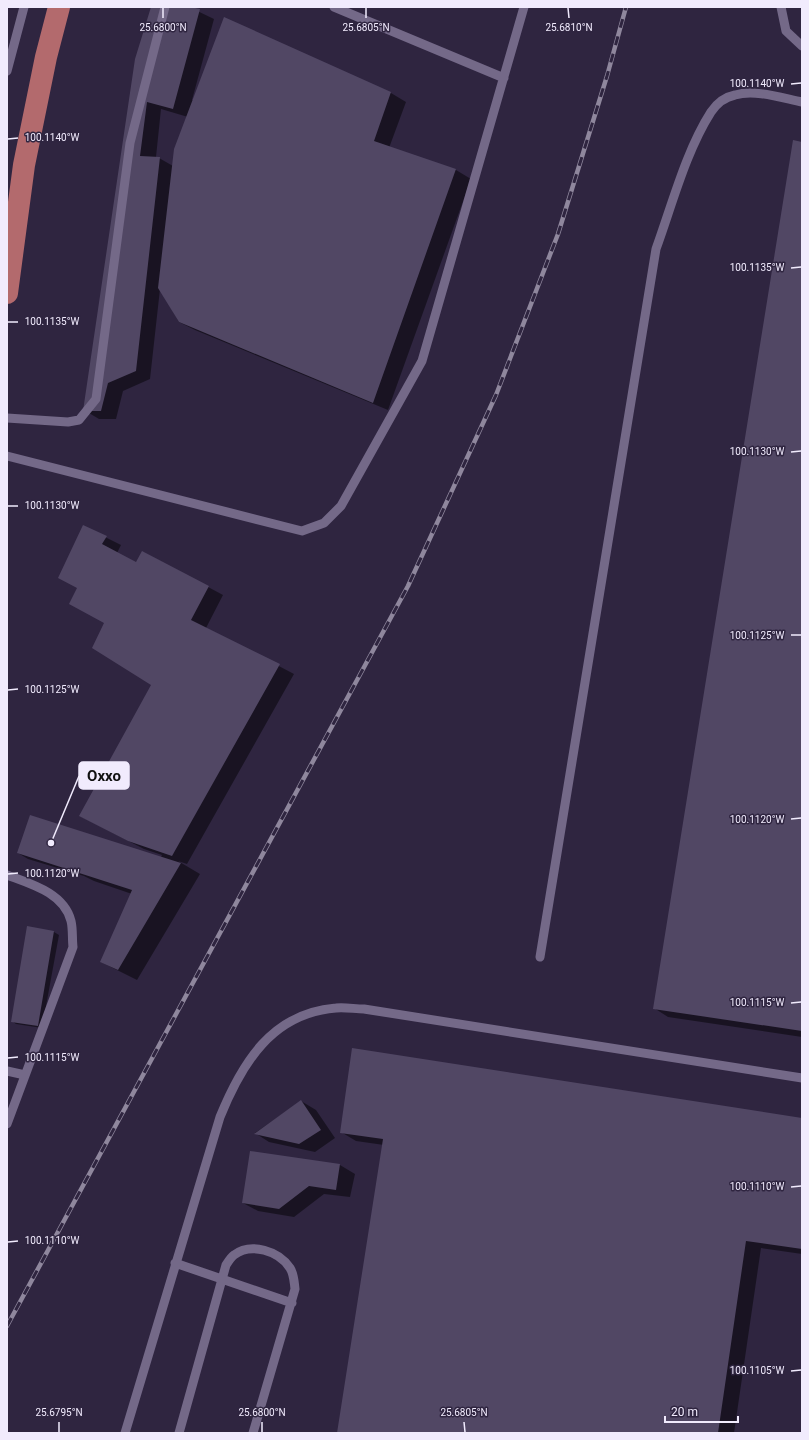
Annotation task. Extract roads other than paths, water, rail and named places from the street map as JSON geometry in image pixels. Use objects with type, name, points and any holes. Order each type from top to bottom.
[{"type":"main road","points":[[7,293],[24,165],[46,57],[59,7]]},
{"type":"lane","points":[[7,71],[24,7]]},
{"type":"lane","points":[[7,418],[68,422],[79,420],[96,399],[130,143],[165,7]]},
{"type":"lane","points":[[334,7],[504,78]]},
{"type":"lane","points":[[7,456],[302,531],[324,523],[341,506],[422,361],[524,7]]},
{"type":"lane","points":[[781,7],[786,31],[802,46]]},
{"type":"lane","points":[[540,956],[656,248],[691,153],[712,111],[723,99],[737,94],[752,93],[802,102]]},
{"type":"lane","points":[[7,875],[34,885],[58,898],[71,921],[73,947],[7,1124]]},
{"type":"lane","points":[[125,1433],[220,1117],[232,1086],[250,1058],[268,1037],[286,1022],[310,1012],[336,1008],[392,1012],[802,1078]]},
{"type":"lane","points":[[7,1072],[25,1074]]},
{"type":"lane","points":[[179,1433],[221,1278],[226,1265],[234,1255],[245,1250],[256,1249],[267,1251],[279,1256],[290,1268],[294,1278],[295,1289],[253,1433]]},
{"type":"lane","points":[[175,1263],[292,1303]]},
{"type":"railway","points":[[7,1326],[408,586],[496,395],[558,234],[607,76],[626,7]]},
{"type":"place","name":"Oxxo","points":[[51,843]]}]
